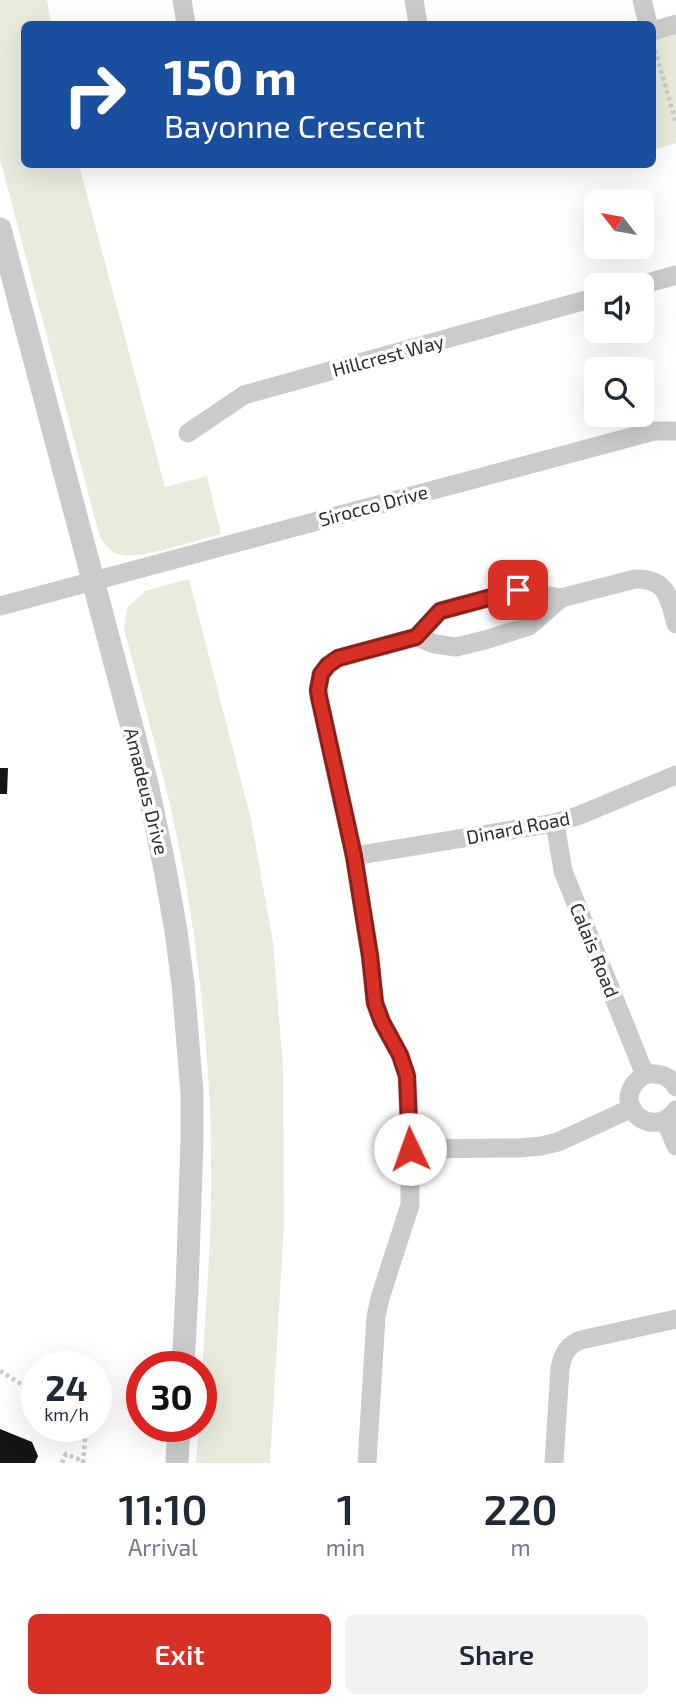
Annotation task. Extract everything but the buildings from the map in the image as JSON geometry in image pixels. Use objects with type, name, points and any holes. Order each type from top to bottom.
[{"type":"street","points":[[182,0],[186,21]]},
{"type":"street","points":[[414,0],[418,21]]},
{"type":"street","points":[[642,0],[647,21]]},
{"type":"street","points":[[656,30],[676,24]]},
{"type":"street","name":"Amadeus Drive","points":[[0,229],[147,784],[165,869],[183,984],[192,1093],[184,1351]]},
{"type":"street","points":[[654,281],[676,275]]},
{"type":"street","name":"Hillcrest Way","points":[[188,433],[244,395],[584,302]]},
{"type":"street","name":"Sirocco Drive","points":[[654,431],[676,416]]},
{"type":"street","name":"Sirocco Drive","points":[[0,606],[654,431],[676,430]]},
{"type":"street","points":[[367,1463],[376,1317],[410,1205],[407,1076],[375,1003],[354,856],[319,697],[321,674],[338,658],[416,637],[440,611],[518,590],[561,598],[635,579],[647,579],[664,589],[676,624]]},
{"type":"street","points":[[416,637],[435,644],[456,647],[485,640],[529,626],[561,598]]},
{"type":"street","name":"Dinard Road","points":[[354,856],[555,823],[676,775]]},
{"type":"street","name":"Calais Road","points":[[555,823],[563,871],[645,1075]]},
{"type":"street","points":[[676,1087],[666,1076],[656,1073],[645,1075],[637,1080],[630,1098],[635,1114],[646,1121],[652,1123],[671,1115],[676,1146]]},
{"type":"street","points":[[410,1145],[541,1146],[558,1142],[632,1108]]},
{"type":"street","points":[[554,1463],[560,1369],[567,1348],[581,1339],[676,1319]]},
{"type":"street","points":[[177,1463],[178,1442]]},
{"type":"path","points":[[656,52],[676,123]]},
{"type":"path","points":[[0,1371],[21,1384]]},
{"type":"path","points":[[62,1463],[66,1454],[83,1462],[85,1442]]},
{"type":"shaded area","points":[[0,0],[47,0],[50,21],[21,21],[21,168],[80,168],[165,487],[207,476],[221,534],[157,551],[123,555],[111,550],[99,534],[0,159]]},
{"type":"shaded area","points":[[676,34],[676,143],[656,149],[656,39]]},
{"type":"shaded area","points":[[189,579],[251,819],[273,942],[283,1067],[284,1225],[270,1463],[196,1463],[198,1442],[217,1442],[217,1351],[203,1351],[211,1200],[210,1108],[197,958],[179,846],[124,629],[127,608],[145,591]]},
{"type":"route","points":[[410,1149],[407,1076],[375,1003],[354,856],[319,697],[319,681],[325,668],[338,658],[416,637],[440,611],[518,590]]}]
